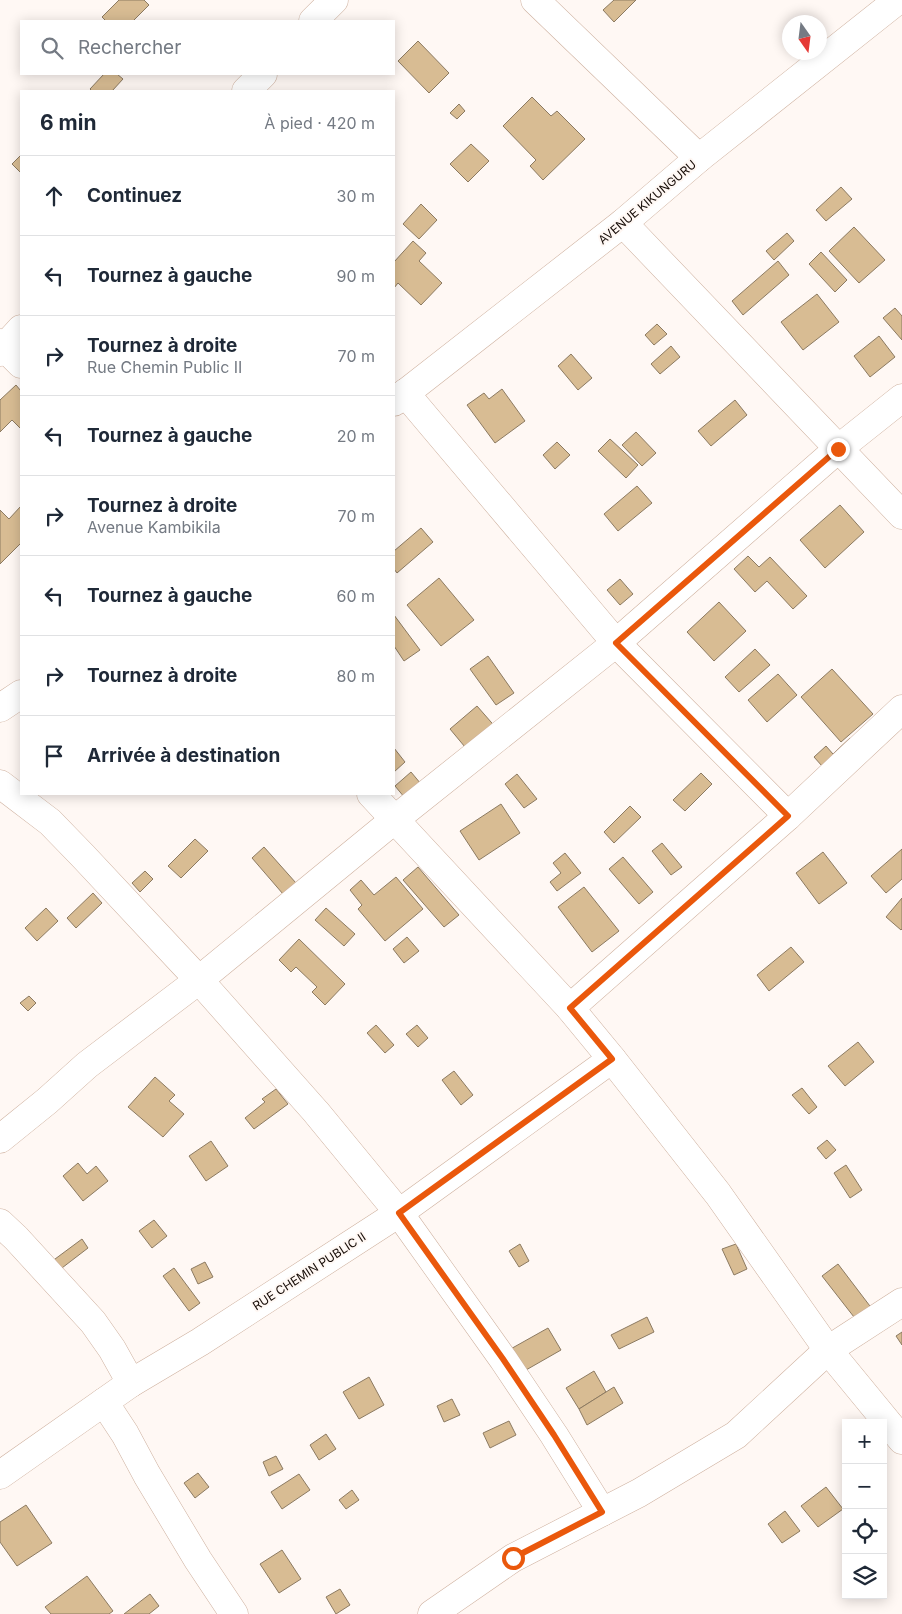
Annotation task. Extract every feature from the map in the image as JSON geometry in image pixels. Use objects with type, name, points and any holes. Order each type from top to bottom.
[{"type":"street","points":[[314,20],[334,0]]},
{"type":"street","points":[[535,0],[699,158]]},
{"type":"street","name":"AVENUE KIKUNGURU","points":[[400,397],[623,223],[699,158],[898,0]]},
{"type":"street","points":[[247,90],[262,75]]},
{"type":"street","points":[[623,223],[902,515]]},
{"type":"street","points":[[400,397],[616,643],[788,816]]},
{"type":"street","points":[[0,1139],[48,1101],[87,1065],[199,980],[394,820],[616,643],[838,449],[902,398]]},
{"type":"street","points":[[0,708],[20,695]]},
{"type":"street","points":[[570,1008],[788,816],[902,709]]},
{"type":"street","points":[[0,784],[50,822],[199,980],[316,1112],[399,1213],[513,1374],[602,1512]]},
{"type":"street","points":[[372,795],[570,1008],[612,1059],[718,1194],[828,1350],[902,1440]]},
{"type":"street","name":"RUE CHEMIN PUBLIC II","points":[[0,1475],[132,1383],[215,1332],[399,1213],[612,1059]]},
{"type":"street","points":[[0,1223],[16,1238],[92,1322],[112,1349],[132,1383]]},
{"type":"street","points":[[432,1614],[513,1558],[639,1493],[736,1435],[828,1350],[902,1302]]},
{"type":"street","points":[[104,1402],[125,1434],[147,1475],[198,1560],[234,1614]]},
{"type":"building","points":[[119,0],[144,0],[149,5],[134,20],[105,20],[102,17]]},
{"type":"building","points":[[614,0],[636,0],[614,22],[603,10]]},
{"type":"building","points":[[418,41],[449,73],[429,93],[398,61]]},
{"type":"building","points":[[103,75],[118,75],[123,79],[113,90],[90,89]]},
{"type":"building","points":[[532,97],[551,116],[557,111],[585,139],[543,180],[530,166],[536,160],[503,126]]},
{"type":"building","points":[[459,104],[465,111],[457,119],[450,113]]},
{"type":"building","points":[[471,144],[489,161],[468,182],[450,164]]},
{"type":"building","points":[[20,156],[20,172],[12,164]]},
{"type":"building","points":[[841,187],[852,199],[826,221],[816,210]]},
{"type":"building","points":[[421,204],[437,220],[419,239],[403,224]]},
{"type":"building","points":[[854,227],[885,260],[859,283],[829,251]]},
{"type":"building","points":[[787,233],[794,241],[774,260],[766,251]]},
{"type":"building","points":[[413,241],[426,253],[419,261],[442,283],[421,305],[398,283],[395,287],[395,261]]},
{"type":"building","points":[[821,252],[847,280],[835,292],[809,264]]},
{"type":"building","points":[[778,261],[789,275],[743,315],[732,301]]},
{"type":"building","points":[[817,294],[839,322],[803,350],[781,322]]},
{"type":"building","points":[[895,308],[902,316],[902,340],[883,318]]},
{"type":"building","points":[[657,324],[667,334],[654,345],[645,335]]},
{"type":"building","points":[[879,336],[895,357],[870,377],[854,356]]},
{"type":"building","points":[[671,346],[680,357],[660,374],[651,364]]},
{"type":"building","points":[[571,354],[592,378],[578,390],[558,366]]},
{"type":"building","points":[[16,385],[20,390],[20,428],[12,420],[0,432],[0,400]]},
{"type":"building","points":[[502,389],[525,421],[495,443],[467,405],[484,393],[489,399]]},
{"type":"building","points":[[735,400],[747,415],[711,446],[698,431]]},
{"type":"building","points":[[636,432],[656,453],[642,466],[622,445]]},
{"type":"building","points":[[610,439],[638,465],[626,478],[598,451]]},
{"type":"building","points":[[557,442],[570,455],[555,469],[543,455]]},
{"type":"building","points":[[637,486],[652,503],[618,531],[604,514]]},
{"type":"building","points":[[840,505],[864,532],[825,568],[800,540]]},
{"type":"building","points":[[20,507],[20,544],[0,564],[0,510],[9,519]]},
{"type":"building","points":[[421,528],[433,542],[397,573],[395,570],[395,550]]},
{"type":"building","points":[[748,556],[759,567],[770,557],[807,596],[793,609],[767,581],[755,592],[734,569]]},
{"type":"building","points":[[439,578],[474,620],[441,646],[407,605]]},
{"type":"building","points":[[620,579],[633,594],[620,605],[607,590]]},
{"type":"building","points":[[719,602],[746,631],[714,661],[687,632]]},
{"type":"building","points":[[395,616],[420,650],[404,661],[395,648]]},
{"type":"building","points":[[755,649],[770,665],[739,692],[725,677]]},
{"type":"building","points":[[488,656],[514,693],[496,705],[470,669]]},
{"type":"building","points":[[832,669],[873,714],[841,742],[801,697]]},
{"type":"building","points":[[778,674],[797,695],[767,722],[748,700]]},
{"type":"building","points":[[477,706],[498,730],[470,753],[450,729]]},
{"type":"building","points":[[850,738],[860,749],[830,775],[814,757],[826,746],[833,754]]},
{"type":"building","points":[[395,749],[405,762],[395,771]]},
{"type":"building","points":[[411,772],[421,784],[405,798],[395,786]]},
{"type":"building","points":[[701,773],[712,784],[685,811],[673,800]]},
{"type":"building","points":[[517,774],[537,799],[524,808],[505,784]]},
{"type":"building","points":[[501,804],[520,833],[479,860],[460,831]]},
{"type":"building","points":[[630,806],[641,817],[614,843],[604,832]]},
{"type":"building","points":[[195,839],[208,851],[181,878],[168,866]]},
{"type":"building","points":[[662,843],[682,867],[671,875],[652,851]]},
{"type":"building","points":[[264,847],[296,883],[283,894],[252,858]]},
{"type":"building","points":[[902,849],[902,879],[886,893],[871,876]]},
{"type":"building","points":[[823,852],[847,883],[819,904],[796,873]]},
{"type":"building","points":[[565,853],[581,873],[557,891],[550,882],[561,873],[553,863]]},
{"type":"building","points":[[623,857],[653,892],[639,904],[609,869]]},
{"type":"building","points":[[418,867],[459,915],[444,927],[403,880]]},
{"type":"building","points":[[145,871],[153,879],[140,892],[132,883]]},
{"type":"building","points":[[396,877],[423,909],[385,941],[358,909],[362,905],[350,890],[361,880],[374,895]]},
{"type":"building","points":[[584,887],[619,931],[592,952],[558,907]]},
{"type":"building","points":[[93,893],[102,903],[76,928],[67,918]]},
{"type":"building","points":[[902,898],[902,929],[901,930],[886,917]]},
{"type":"building","points":[[46,908],[58,921],[37,941],[25,928]]},
{"type":"building","points":[[326,908],[355,934],[344,946],[315,920]]},
{"type":"building","points":[[407,937],[419,951],[404,963],[393,949]]},
{"type":"building","points":[[299,939],[345,984],[325,1005],[312,992],[317,987],[296,967],[291,972],[279,960]]},
{"type":"building","points":[[791,947],[804,962],[769,991],[757,975]]},
{"type":"building","points":[[29,996],[36,1003],[28,1011],[20,1003]]},
{"type":"building","points":[[376,1025],[394,1045],[385,1053],[367,1033]]},
{"type":"building","points":[[417,1025],[428,1038],[418,1047],[406,1034]]},
{"type":"building","points":[[858,1042],[874,1062],[845,1086],[828,1066]]},
{"type":"building","points":[[454,1071],[473,1095],[461,1105],[442,1080]]},
{"type":"building","points":[[155,1077],[175,1095],[169,1101],[184,1114],[163,1137],[128,1107]]},
{"type":"building","points":[[802,1088],[817,1107],[809,1114],[792,1095]]},
{"type":"building","points":[[276,1089],[288,1104],[254,1129],[245,1118],[265,1102],[262,1099]]},
{"type":"building","points":[[827,1140],[836,1150],[826,1159],[817,1148]]},
{"type":"building","points":[[211,1141],[228,1166],[206,1181],[189,1156]]},
{"type":"building","points":[[78,1163],[87,1174],[96,1166],[108,1181],[83,1201],[63,1176]]},
{"type":"building","points":[[846,1165],[862,1190],[850,1198],[834,1173]]},
{"type":"building","points":[[154,1220],[167,1236],[152,1248],[139,1231]]},
{"type":"building","points":[[82,1239],[88,1248],[58,1271],[51,1262]]},
{"type":"building","points":[[520,1244],[529,1261],[519,1267],[509,1251]]},
{"type":"building","points":[[736,1244],[747,1269],[734,1275],[722,1249]]},
{"type":"building","points":[[205,1262],[213,1277],[198,1284],[191,1269]]},
{"type":"building","points":[[838,1264],[876,1314],[861,1326],[822,1276]]},
{"type":"building","points":[[174,1268],[200,1303],[189,1311],[163,1276]]},
{"type":"building","points":[[647,1317],[654,1332],[619,1349],[611,1335]]},
{"type":"building","points":[[548,1328],[561,1350],[519,1374],[507,1351]]},
{"type":"building","points":[[902,1332],[902,1345],[896,1336]]},
{"type":"building","points":[[594,1371],[606,1392],[579,1409],[566,1388]]},
{"type":"building","points":[[369,1377],[384,1405],[359,1419],[343,1392]]},
{"type":"building","points":[[614,1387],[623,1403],[587,1425],[579,1409]]},
{"type":"building","points":[[452,1399],[460,1415],[444,1422],[437,1406]]},
{"type":"building","points":[[509,1421],[516,1435],[490,1448],[483,1433]]},
{"type":"building","points":[[326,1434],[336,1449],[319,1460],[310,1445]]},
{"type":"building","points":[[276,1456],[283,1469],[269,1476],[263,1462]]},
{"type":"building","points":[[198,1473],[209,1487],[195,1498],[184,1483]]},
{"type":"building","points":[[299,1474],[310,1490],[282,1509],[271,1492]]},
{"type":"building","points":[[826,1487],[842,1510],[818,1527],[801,1506]]},
{"type":"building","points":[[352,1490],[359,1500],[346,1509],[339,1500]]},
{"type":"building","points":[[26,1505],[52,1543],[17,1566],[0,1542],[0,1522]]},
{"type":"building","points":[[785,1511],[800,1531],[782,1543],[768,1524]]},
{"type":"building","points":[[282,1550],[301,1579],[279,1593],[260,1564]]},
{"type":"building","points":[[87,1576],[113,1611],[109,1614],[51,1614],[45,1607]]},
{"type":"building","points":[[340,1589],[350,1605],[336,1614],[326,1597]]},
{"type":"building","points":[[150,1594],[159,1606],[149,1614],[124,1614]]},
{"type":"route","points":[[513,1558],[602,1512],[554,1435],[503,1359],[399,1213],[612,1059],[570,1008],[788,816],[616,643],[838,449]]}]
